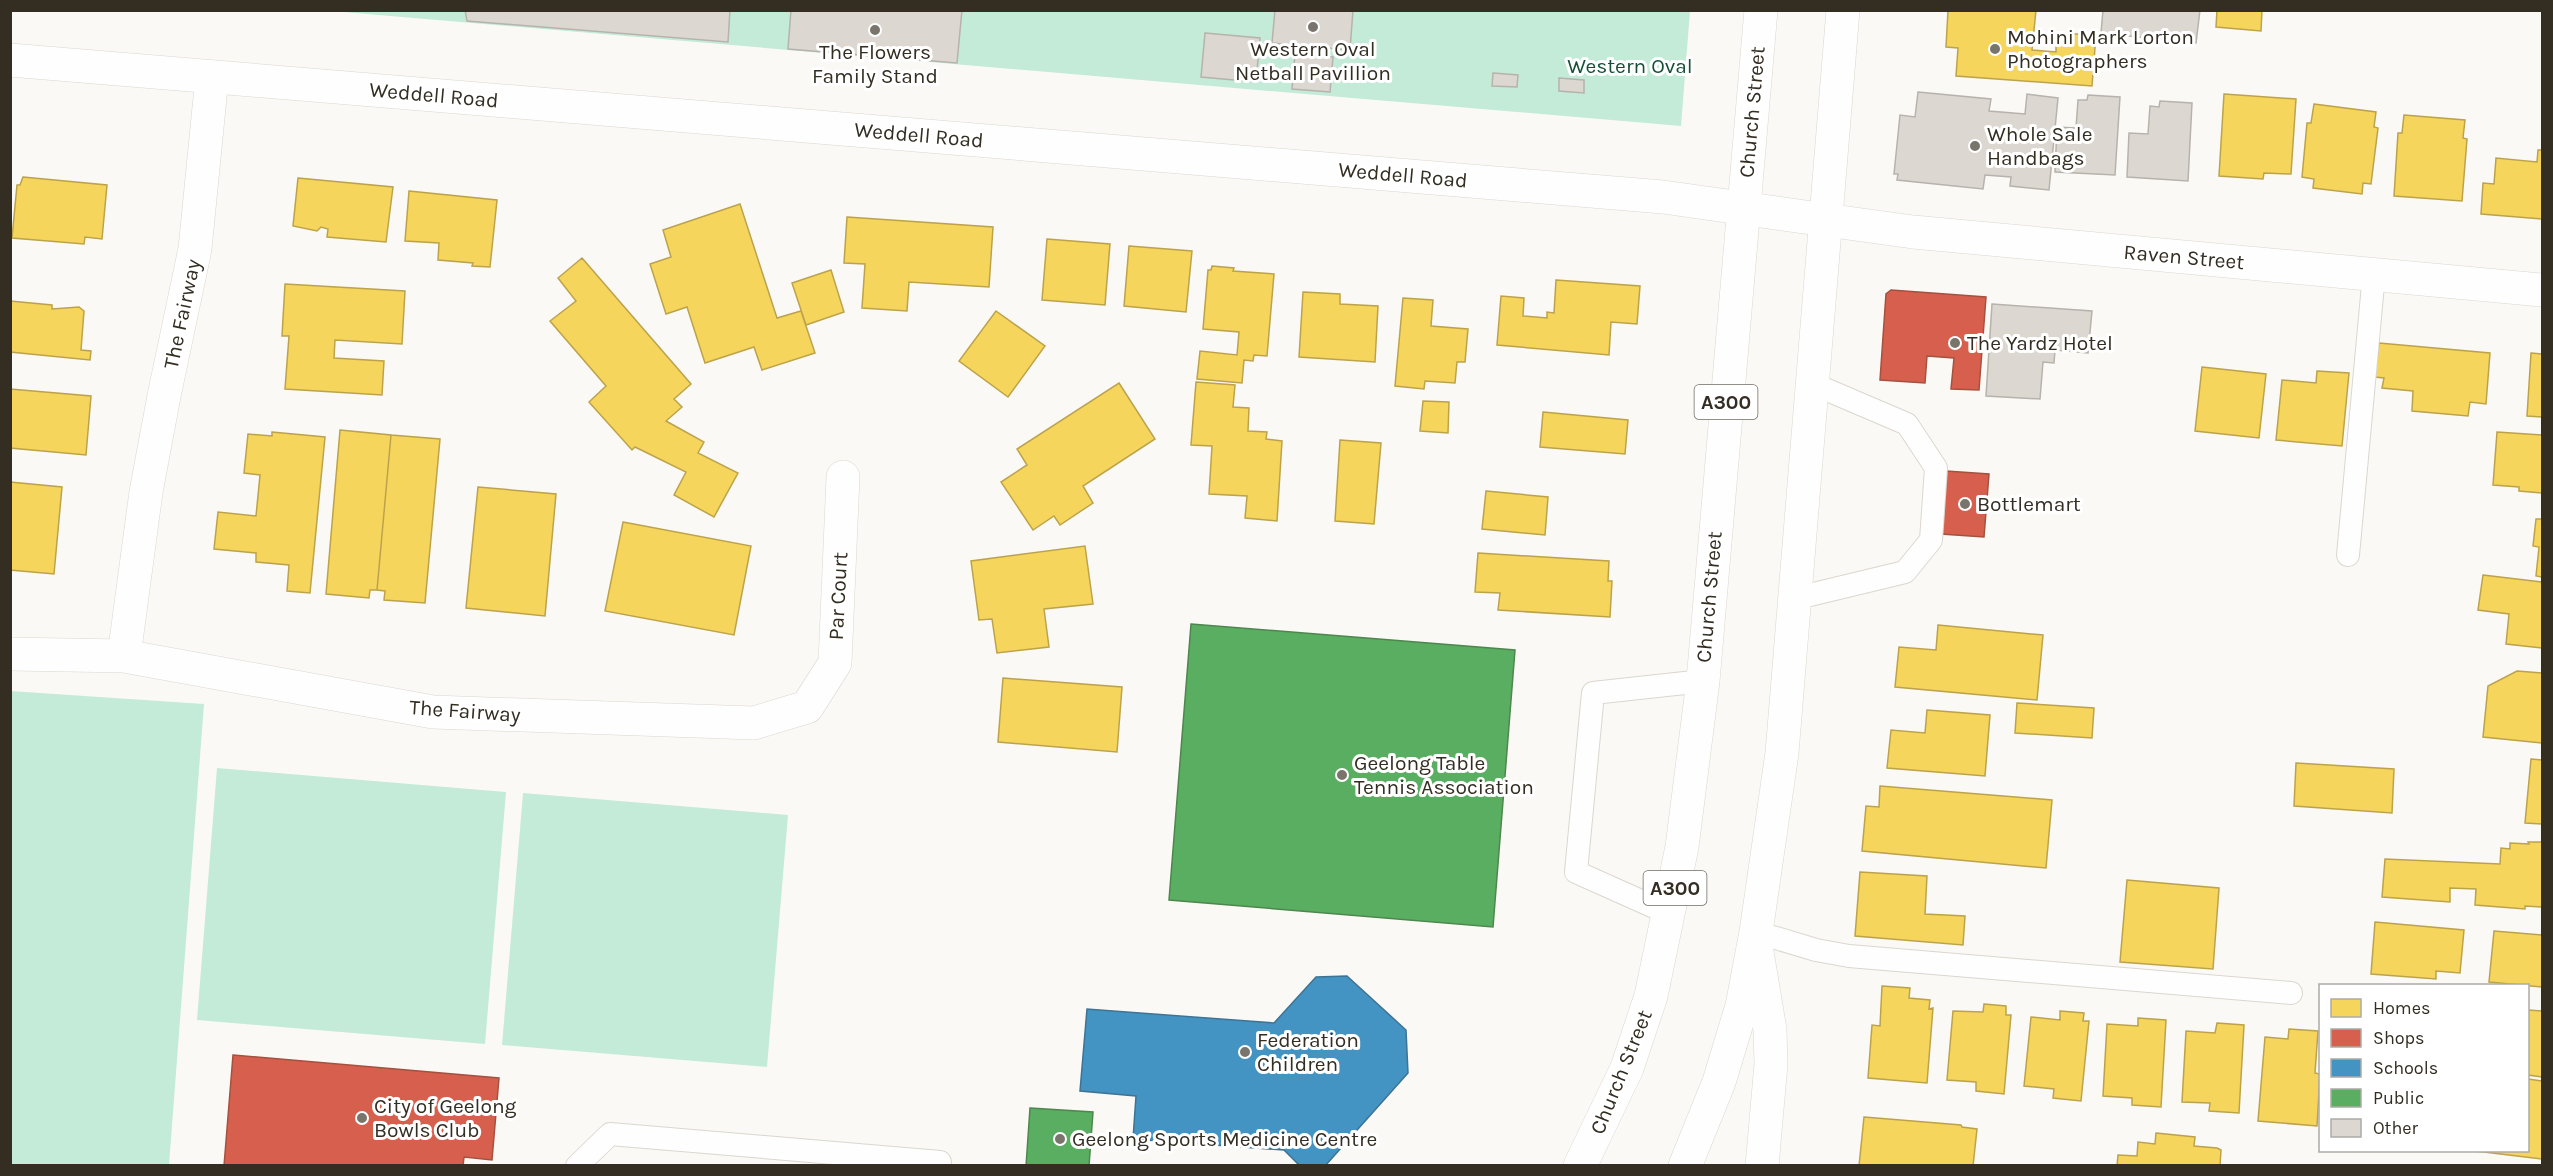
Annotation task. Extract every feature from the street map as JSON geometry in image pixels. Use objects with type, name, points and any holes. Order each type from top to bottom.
[{"type":"main road","name":"Church Street","points":[[1580,1166],[1627,1068],[1652,996],[1670,914],[1693,777],[1761,10]]},
{"type":"main road","points":[[1685,1166],[1703,1124],[1733,1040],[1755,936],[1782,753],[1843,10]]},
{"type":"main road","name":"Weddell Road","points":[[10,60],[1663,197],[1826,220]]},
{"type":"main road","name":"The Fairway","points":[[124,656],[146,492],[195,249],[212,77]]},
{"type":"main road","name":"Raven Street","points":[[1826,220],[1913,232],[2542,290]]},
{"type":"main road","name":"Par Court","points":[[807,707],[835,663],[843,477]]},
{"type":"main road","name":"The Fairway","points":[[10,654],[124,656],[433,712],[754,723],[807,707]]},
{"type":"main road","points":[[1755,936],[1770,1030],[1771,1064],[1762,1166]]},
{"type":"lane","points":[[2348,555],[2374,274]]},
{"type":"lane","points":[[1793,599],[1905,572],[1931,540],[1936,468],[1907,424],[1812,384]]},
{"type":"lane","points":[[1670,914],[1576,872],[1593,693],[1702,681]]},
{"type":"lane","points":[[1755,936],[1848,956],[2291,993]]},
{"type":"lane","points":[[577,1166],[610,1134],[940,1162]]},
{"type":"green space","name":"Western Oval","points":[[332,11],[1690,11],[1681,126]]},
{"type":"green space","points":[[10,691],[204,704],[169,1165],[11,1165]]},
{"type":"green space","points":[[217,768],[506,792],[485,1044],[197,1020]]},
{"type":"green space","points":[[523,793],[788,815],[767,1067],[502,1045]]},
{"type":"building: Homes","name":"Mohini Mark Lorton Photographers","points":[[1948,10],[2036,10],[2032,50],[2056,52],[2056,33],[2096,35],[2092,86],[1956,76],[1958,48],[1946,47]]},
{"type":"building: Homes","points":[[2217,10],[2262,10],[2261,31],[2216,27]]},
{"type":"building: Homes","points":[[2224,94],[2296,99],[2291,174],[2264,173],[2263,179],[2219,176]]},
{"type":"building: Homes","points":[[2314,104],[2376,112],[2374,127],[2378,128],[2371,184],[2363,183],[2362,194],[2313,188],[2314,179],[2302,177],[2307,123],[2311,123]]},
{"type":"building: Homes","points":[[2404,115],[2465,120],[2463,138],[2467,139],[2462,201],[2394,196],[2398,133],[2402,133]]},
{"type":"building: Homes","points":[[2538,150],[2542,150],[2542,219],[2481,214],[2483,183],[2494,184],[2496,158],[2537,162]]},
{"type":"building: Homes","points":[[23,177],[107,185],[102,239],[85,237],[84,244],[12,238],[17,185],[20,185]]},
{"type":"building: Homes","points":[[298,178],[393,187],[386,242],[327,237],[328,229],[321,227],[317,231],[293,226]]},
{"type":"building: Homes","points":[[409,191],[497,200],[490,267],[438,260],[439,243],[405,241]]},
{"type":"building: Homes","points":[[740,204],[777,318],[801,311],[815,353],[762,370],[754,347],[705,363],[687,307],[666,314],[650,264],[671,257],[663,230]]},
{"type":"building: Homes","points":[[847,217],[993,227],[989,287],[909,282],[907,311],[862,308],[865,264],[844,263]]},
{"type":"building: Homes","points":[[1047,239],[1110,244],[1105,305],[1042,300]]},
{"type":"building: Homes","points":[[1129,246],[1192,251],[1186,312],[1124,306]]},
{"type":"building: Homes","points":[[582,258],[691,384],[674,399],[682,407],[666,421],[704,442],[698,453],[738,473],[714,517],[674,495],[686,472],[635,447],[632,450],[589,402],[606,386],[550,321],[576,301],[558,278]]},
{"type":"building: Homes","points":[[1212,266],[1234,268],[1233,271],[1274,274],[1267,356],[1254,355],[1253,361],[1244,360],[1242,383],[1197,379],[1200,351],[1237,355],[1239,332],[1203,329],[1208,270],[1211,270]]},
{"type":"building: Homes","points":[[831,270],[844,312],[806,325],[792,283]]},
{"type":"building: Homes","points":[[1556,280],[1640,286],[1637,324],[1611,322],[1609,355],[1497,345],[1501,296],[1524,298],[1523,316],[1547,318],[1547,312],[1554,313]]},
{"type":"building: Homes","points":[[285,284],[405,291],[402,344],[335,340],[334,358],[384,361],[382,395],[285,389],[289,336],[282,336]]},
{"type":"building: Homes","points":[[1303,292],[1340,294],[1340,304],[1378,306],[1375,362],[1299,357]]},
{"type":"building: Homes","points":[[1403,298],[1433,300],[1431,326],[1468,329],[1465,362],[1457,362],[1455,383],[1425,381],[1424,389],[1395,386]]},
{"type":"building: Homes","points":[[10,301],[52,305],[52,309],[79,307],[84,311],[81,350],[91,351],[90,360],[10,352]]},
{"type":"building: Homes","points":[[996,311],[1045,346],[1008,397],[959,361]]},
{"type":"building: Homes","points":[[2379,343],[2490,353],[2486,404],[2470,402],[2468,416],[2412,411],[2413,391],[2382,388],[2384,378],[2375,377]]},
{"type":"building: Homes","points":[[2531,353],[2542,354],[2542,417],[2527,416]]},
{"type":"building: Homes","points":[[2202,367],[2266,374],[2259,438],[2195,431]]},
{"type":"building: Homes","points":[[2317,371],[2349,373],[2342,446],[2276,440],[2282,380],[2316,383]]},
{"type":"building: Homes","points":[[1196,382],[1235,385],[1233,407],[1249,408],[1248,431],[1267,432],[1266,439],[1282,441],[1277,521],[1245,518],[1247,496],[1209,494],[1212,446],[1191,445]]},
{"type":"building: Homes","points":[[1119,383],[1155,439],[1083,486],[1093,503],[1060,525],[1054,516],[1033,530],[1001,482],[1027,465],[1017,449]]},
{"type":"building: Homes","points":[[10,389],[91,396],[86,455],[10,448]]},
{"type":"building: Homes","points":[[1423,401],[1449,402],[1448,433],[1420,431]]},
{"type":"building: Homes","points":[[1543,412],[1628,420],[1625,454],[1540,447]]},
{"type":"building: Homes","points":[[340,430],[391,435],[377,590],[370,590],[369,598],[326,594]]},
{"type":"building: Homes","points":[[272,432],[325,437],[310,593],[287,591],[289,565],[256,562],[256,553],[214,549],[218,512],[256,516],[260,475],[244,473],[248,434],[272,436]]},
{"type":"building: Homes","points":[[2497,432],[2542,435],[2542,493],[2519,491],[2519,487],[2493,485]]},
{"type":"building: Homes","points":[[391,435],[440,439],[425,603],[384,600],[385,591],[377,590]]},
{"type":"building: Homes","points":[[1340,440],[1381,443],[1374,524],[1335,521]]},
{"type":"building: Homes","points":[[10,482],[62,487],[54,574],[10,570]]},
{"type":"building: Homes","points":[[478,487],[556,494],[545,616],[466,608]]},
{"type":"building: Homes","points":[[1486,491],[1548,497],[1545,535],[1482,529]]},
{"type":"building: Homes","points":[[2536,519],[2542,519],[2542,577],[2536,576],[2539,547],[2533,546]]},
{"type":"building: Homes","points":[[623,522],[751,546],[734,635],[605,611]]},
{"type":"building: Homes","points":[[1085,546],[1093,604],[1044,609],[1049,647],[997,653],[992,619],[979,620],[971,561]]},
{"type":"building: Homes","points":[[1478,553],[1609,561],[1608,581],[1612,581],[1610,617],[1498,610],[1500,593],[1475,592]]},
{"type":"building: Homes","points":[[2483,575],[2542,582],[2542,648],[2506,644],[2509,614],[2478,610]]},
{"type":"building: Homes","points":[[1938,625],[2043,635],[2037,700],[1895,687],[1899,647],[1936,650]]},
{"type":"building: Homes","points":[[2517,671],[2542,673],[2542,743],[2483,737],[2488,686]]},
{"type":"building: Homes","points":[[1003,678],[1122,687],[1117,752],[998,742]]},
{"type":"building: Homes","points":[[2017,703],[2094,708],[2092,738],[2015,733]]},
{"type":"building: Homes","points":[[1927,710],[1990,715],[1985,776],[1887,768],[1891,730],[1925,733]]},
{"type":"building: Homes","points":[[2531,759],[2542,760],[2542,824],[2525,823]]},
{"type":"building: Homes","points":[[2296,763],[2394,769],[2392,813],[2294,806]]},
{"type":"building: Homes","points":[[1880,786],[2052,800],[2046,868],[1862,851],[1866,806],[1879,807]]},
{"type":"building: Homes","points":[[2528,842],[2542,842],[2542,907],[2525,906],[2525,909],[2475,905],[2476,889],[2450,888],[2450,902],[2382,897],[2385,859],[2500,864],[2501,848],[2510,849],[2510,843],[2529,844]]},
{"type":"building: Homes","points":[[1860,872],[1927,876],[1925,914],[1965,916],[1963,945],[1855,936]]},
{"type":"building: Homes","points":[[2127,880],[2219,888],[2213,969],[2120,962]]},
{"type":"building: Homes","points":[[2375,922],[2464,930],[2460,973],[2436,971],[2436,979],[2371,974]]},
{"type":"building: Homes","points":[[2494,931],[2542,935],[2542,987],[2489,982]]},
{"type":"building: Homes","points":[[1882,986],[1910,988],[1909,998],[1930,1000],[1929,1009],[1933,1008],[1927,1083],[1868,1078],[1872,1025],[1880,1026]]},
{"type":"building: Homes","points":[[1984,1004],[2006,1006],[2006,1015],[2011,1015],[2004,1094],[1976,1091],[1976,1082],[1947,1080],[1953,1011],[1983,1012]]},
{"type":"building: Homes","points":[[2529,1010],[2542,1011],[2542,1077],[2529,1075]]},
{"type":"building: Homes","points":[[2060,1011],[2084,1013],[2083,1021],[2089,1021],[2081,1101],[2053,1098],[2054,1089],[2024,1086],[2031,1017],[2060,1020]]},
{"type":"building: Homes","points":[[2138,1018],[2166,1020],[2161,1107],[2132,1105],[2132,1098],[2103,1096],[2107,1024],[2138,1026]]},
{"type":"building: Homes","points":[[2217,1023],[2244,1025],[2239,1113],[2209,1111],[2210,1103],[2182,1102],[2186,1031],[2215,1033]]},
{"type":"building: Homes","points":[[2289,1029],[2318,1031],[2315,1073],[2319,1074],[2317,1126],[2258,1121],[2265,1037],[2288,1039]]},
{"type":"building: Homes","points":[[2529,1079],[2542,1081],[2542,1159],[2484,1152],[2529,1152]]},
{"type":"building: Homes","points":[[1864,1117],[1961,1125],[1977,1129],[1973,1166],[1859,1166]]},
{"type":"building: Homes","points":[[2156,1133],[2195,1137],[2194,1146],[2221,1150],[2220,1166],[2117,1166],[2118,1155],[2137,1156],[2138,1142],[2155,1144]]},
{"type":"building: Shops","points":[[1891,290],[1986,297],[1979,390],[1951,389],[1954,358],[1927,356],[1925,383],[1880,380],[1886,294]]},
{"type":"building: Shops","name":"Bottlemart","points":[[1946,471],[1989,474],[1984,537],[1941,534]]},
{"type":"building: Shops","name":"City of Geelong Bowls Club","points":[[233,1055],[499,1078],[492,1160],[464,1157],[463,1166],[224,1166]]},
{"type":"building: Schools","name":"Federation Children","points":[[1347,976],[1406,1030],[1408,1073],[1325,1166],[1300,1166],[1284,1150],[1133,1139],[1136,1096],[1080,1091],[1087,1009],[1274,1023],[1316,977]]},
{"type":"building: Public","name":"Geelong Table Tennis Association","points":[[1191,624],[1515,650],[1493,927],[1169,900]]},
{"type":"building: Public","name":"Geelong Sports Medicine Centre","points":[[1030,1108],[1093,1112],[1089,1166],[1026,1166]]},
{"type":"building: Other","points":[[465,10],[730,10],[728,42],[467,21]]},
{"type":"building: Other","name":"The Flowers Family Stand","points":[[791,10],[962,10],[957,63],[788,49]]},
{"type":"building: Other","name":"Western Oval Netball Pavillion","points":[[1275,10],[1353,10],[1350,50],[1272,43]]},
{"type":"building: Other","points":[[2103,10],[2200,10],[2196,43],[2101,33]]},
{"type":"building: Other","points":[[1205,33],[1260,38],[1256,82],[1201,77]]},
{"type":"building: Other","points":[[1295,54],[1333,57],[1330,92],[1292,89]]},
{"type":"building: Other","points":[[1493,73],[1518,75],[1517,87],[1492,86]]},
{"type":"building: Other","points":[[1559,78],[1584,80],[1584,93],[1559,91]]},
{"type":"building: Other","name":"Whole Sale Handbags","points":[[1918,92],[1991,99],[1989,111],[2025,114],[2027,94],[2058,98],[2049,190],[2010,186],[2011,177],[1985,175],[1983,189],[1897,180],[1898,174],[1894,174],[1900,115],[1915,117]]},
{"type":"building: Other","points":[[2088,95],[2120,97],[2115,175],[2055,172],[2057,127],[2076,128],[2078,100],[2087,100]]},
{"type":"building: Other","points":[[2160,101],[2192,103],[2188,181],[2127,177],[2129,133],[2148,134],[2150,106],[2159,107]]},
{"type":"building: Other","points":[[1992,304],[2092,311],[2088,353],[2055,350],[2054,363],[2043,362],[2040,399],[1986,396]]},
{"type":"place","name":"Western Oval Netball Pavillion","points":[[1313,27]]},
{"type":"place","name":"The Flowers Family Stand","points":[[875,30]]},
{"type":"place","name":"Mohini Mark Lorton Photographers","points":[[1995,49]]},
{"type":"place","name":"Whole Sale Handbags","points":[[1975,146]]},
{"type":"place","name":"The Yardz Hotel","points":[[1955,343]]},
{"type":"place","name":"Bottlemart","points":[[1965,504]]},
{"type":"place","name":"Geelong Table Tennis Association","points":[[1342,775]]},
{"type":"place","name":"Federation Children","points":[[1245,1052]]},
{"type":"place","name":"City of Geelong Bowls Club","points":[[362,1118]]},
{"type":"place","name":"Geelong Sports Medicine Centre","points":[[1060,1139]]}]
